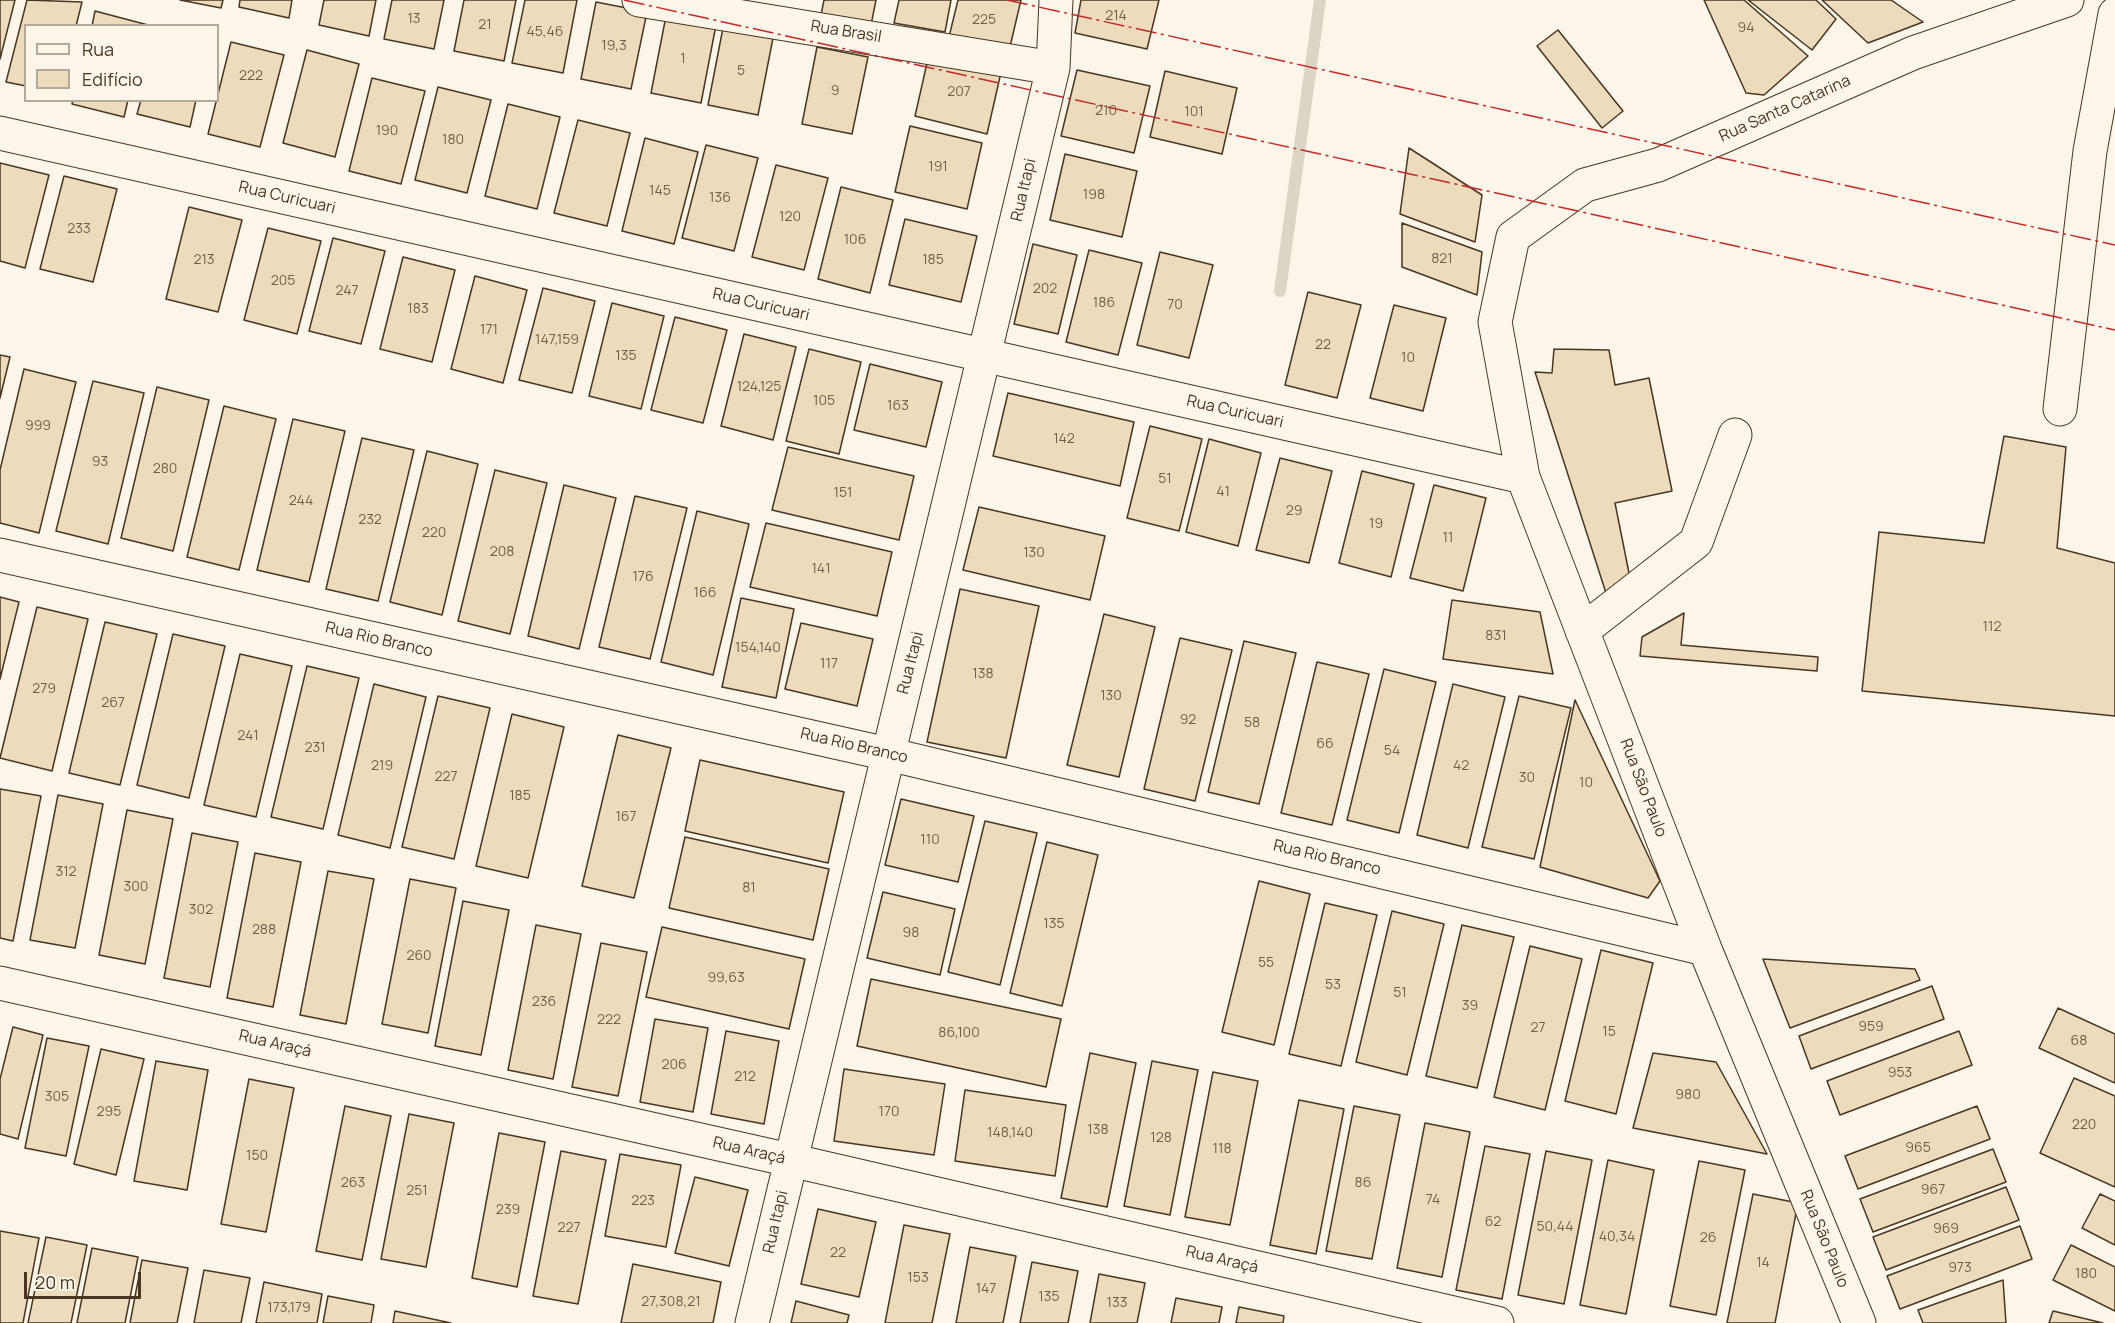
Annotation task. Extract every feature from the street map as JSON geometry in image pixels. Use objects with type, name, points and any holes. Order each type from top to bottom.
[{"type":"street","name":"Rua Brasil","points":[[639,0],[837,30],[1053,68]]},
{"type":"street","name":"Rua Itapi","points":[[752,1323],[1053,68],[1056,0]]},
{"type":"street","name":"Rua Santa Catarina","points":[[1513,237],[1585,186],[1658,165],[1912,53],[2067,0]]},
{"type":"street","points":[[2061,409],[2090,151],[2115,14]]},
{"type":"street","name":"Rua Curicuari","points":[[0,133],[1523,477]]},
{"type":"street","name":"Rua São Paulo","points":[[1513,237],[1495,322],[1523,477],[1705,949],[1859,1323]]},
{"type":"street","points":[[1582,632],[1696,542],[1735,435]]},
{"type":"street","name":"Rua Rio Branco","points":[[0,555],[888,754],[1705,949]]},
{"type":"street","name":"Rua Araçá","points":[[0,983],[790,1160],[1497,1323]]},
{"type":"building","points":[[0,0],[15,0],[0,59]]},
{"type":"building","points":[[27,0],[82,2],[76,24],[24,24],[24,86],[6,82]]},
{"type":"building","points":[[180,0],[223,0],[221,8]]},
{"type":"building","points":[[240,0],[292,0],[289,18],[239,7]]},
{"type":"building","points":[[324,0],[376,0],[369,36],[319,25]]},
{"type":"building","points":[[392,0],[444,0],[434,49],[384,39]]},
{"type":"building","points":[[464,0],[516,0],[504,61],[454,51]]},
{"type":"building","points":[[525,0],[577,0],[563,73],[512,63]]},
{"type":"building","points":[[824,0],[876,0],[871,25],[821,15]]},
{"type":"building","points":[[899,0],[951,0],[945,32],[894,23]]},
{"type":"building","points":[[958,0],[1021,0],[1008,55],[948,41]]},
{"type":"building","points":[[1081,0],[1159,0],[1147,49],[1075,33]]},
{"type":"building","points":[[1704,0],[1744,0],[1808,56],[1764,95],[1746,93]]},
{"type":"building","points":[[1748,0],[1816,0],[1836,19],[1812,50]]},
{"type":"building","points":[[1822,0],[1891,0],[1923,22],[1868,43]]},
{"type":"building","points":[[596,2],[647,12],[631,89],[581,79]]},
{"type":"building","points":[[95,11],[144,24],[92,24]]},
{"type":"building","points":[[666,16],[716,25],[701,103],[651,93]]},
{"type":"building","points":[[723,28],[773,38],[758,115],[708,105]]},
{"type":"building","points":[[1558,30],[1623,111],[1602,128],[1537,46]]},
{"type":"building","points":[[231,42],[284,55],[260,147],[208,134],[216,102],[219,102],[219,90]]},
{"type":"building","points":[[817,47],[868,57],[852,134],[802,124]]},
{"type":"building","points":[[307,50],[359,64],[335,157],[283,143]]},
{"type":"building","points":[[930,50],[1002,68],[987,134],[915,116]]},
{"type":"building","points":[[1077,70],[1150,86],[1134,153],[1061,136]]},
{"type":"building","points":[[1165,71],[1237,88],[1222,154],[1150,137]]},
{"type":"building","points":[[372,78],[425,91],[401,184],[349,171]]},
{"type":"building","points":[[438,87],[491,100],[467,193],[415,180]]},
{"type":"building","points":[[72,102],[128,102],[124,117],[72,104]]},
{"type":"building","points":[[140,102],[196,102],[190,127],[137,114]]},
{"type":"building","points":[[508,104],[560,117],[537,209],[485,196]]},
{"type":"building","points":[[578,120],[630,133],[607,226],[554,213]]},
{"type":"building","points":[[910,126],[982,143],[967,209],[895,192]]},
{"type":"building","points":[[645,138],[698,152],[674,244],[622,231]]},
{"type":"building","points":[[706,145],[758,158],[734,251],[682,238]]},
{"type":"building","points":[[1409,148],[1482,195],[1475,242],[1400,214]]},
{"type":"building","points":[[1065,154],[1137,171],[1122,237],[1050,220]]},
{"type":"building","points":[[0,163],[49,175],[25,268],[0,261]]},
{"type":"building","points":[[776,165],[828,178],[804,270],[752,257]]},
{"type":"building","points":[[64,176],[117,189],[93,282],[40,269]]},
{"type":"building","points":[[841,187],[893,200],[870,293],[818,279]]},
{"type":"building","points":[[189,207],[242,220],[218,312],[166,299]]},
{"type":"building","points":[[905,219],[977,236],[961,302],[889,285]]},
{"type":"building","points":[[1402,223],[1482,252],[1477,295],[1402,267]]},
{"type":"building","points":[[268,228],[321,241],[297,334],[244,320]]},
{"type":"building","points":[[333,238],[385,251],[361,344],[309,331]]},
{"type":"building","points":[[1033,244],[1077,255],[1058,334],[1014,324]]},
{"type":"building","points":[[1089,250],[1142,263],[1118,355],[1066,342]]},
{"type":"building","points":[[1160,252],[1213,265],[1189,358],[1137,345]]},
{"type":"building","points":[[403,257],[455,270],[432,362],[380,349]]},
{"type":"building","points":[[475,276],[527,290],[503,383],[451,369]]},
{"type":"building","points":[[543,288],[595,301],[572,393],[519,380]]},
{"type":"building","points":[[1308,292],[1361,305],[1337,398],[1285,385]]},
{"type":"building","points":[[612,303],[664,316],[641,409],[589,396]]},
{"type":"building","points":[[1394,305],[1446,318],[1423,411],[1370,398]]},
{"type":"building","points":[[675,317],[727,330],[703,423],[651,410]]},
{"type":"building","points":[[744,334],[796,347],[773,440],[721,426]]},
{"type":"building","points":[[809,349],[861,362],[839,454],[786,441]]},
{"type":"building","points":[[1554,349],[1609,350],[1615,385],[1649,378],[1672,491],[1615,503],[1630,578],[1606,593],[1535,372],[1552,373]]},
{"type":"building","points":[[0,355],[10,357],[0,398]]},
{"type":"building","points":[[870,364],[942,382],[926,447],[854,430]]},
{"type":"building","points":[[24,369],[76,382],[39,533],[0,523],[0,470]]},
{"type":"building","points":[[93,381],[144,393],[108,544],[56,531]]},
{"type":"building","points":[[157,387],[209,400],[173,551],[121,538]]},
{"type":"building","points":[[1008,393],[1134,422],[1120,486],[993,456]]},
{"type":"building","points":[[224,406],[276,419],[239,570],[187,557]]},
{"type":"building","points":[[293,419],[345,431],[309,582],[257,570]]},
{"type":"building","points":[[1150,426],[1202,439],[1179,531],[1127,518]]},
{"type":"building","points":[[2004,436],[2066,447],[2057,548],[2115,563],[2115,716],[1862,691],[1879,532],[1984,543]]},
{"type":"building","points":[[362,438],[414,450],[378,601],[326,589]]},
{"type":"building","points":[[1209,439],[1261,453],[1238,546],[1186,532]]},
{"type":"building","points":[[788,447],[914,476],[899,540],[772,510]]},
{"type":"building","points":[[427,451],[478,464],[442,615],[390,602]]},
{"type":"building","points":[[1280,458],[1332,471],[1309,563],[1256,550]]},
{"type":"building","points":[[495,470],[547,483],[510,634],[458,621]]},
{"type":"building","points":[[1362,471],[1414,484],[1391,577],[1339,563]]},
{"type":"building","points":[[564,485],[616,498],[579,649],[528,636]]},
{"type":"building","points":[[1434,485],[1486,498],[1463,591],[1410,578]]},
{"type":"building","points":[[635,496],[687,508],[650,659],[599,647]]},
{"type":"building","points":[[979,507],[1105,536],[1090,600],[963,570]]},
{"type":"building","points":[[697,511],[749,524],[713,675],[661,662]]},
{"type":"building","points":[[766,523],[892,552],[877,616],[750,587]]},
{"type":"building","points":[[960,589],[1039,606],[1006,758],[927,742]]},
{"type":"building","points":[[0,597],[19,602],[0,679]]},
{"type":"building","points":[[741,598],[794,609],[776,698],[722,687]]},
{"type":"building","points":[[1452,600],[1540,612],[1553,674],[1443,659]]},
{"type":"building","points":[[37,607],[88,619],[52,771],[0,758]]},
{"type":"building","points":[[1684,613],[1681,645],[1818,657],[1817,671],[1640,656],[1642,637]]},
{"type":"building","points":[[1104,614],[1155,627],[1119,777],[1067,765]]},
{"type":"building","points":[[105,622],[157,634],[120,785],[69,773]]},
{"type":"building","points":[[801,623],[873,639],[857,706],[785,689]]},
{"type":"building","points":[[173,634],[225,646],[189,798],[137,785]]},
{"type":"building","points":[[1180,638],[1232,650],[1195,801],[1144,789]]},
{"type":"building","points":[[1244,641],[1296,653],[1259,804],[1208,792]]},
{"type":"building","points":[[240,654],[292,666],[256,817],[204,805]]},
{"type":"building","points":[[1317,662],[1369,674],[1332,825],[1281,813]]},
{"type":"building","points":[[307,666],[359,678],[323,829],[271,817]]},
{"type":"building","points":[[1384,669],[1436,682],[1399,833],[1347,820]]},
{"type":"building","points":[[374,684],[426,697],[390,848],[338,835]]},
{"type":"building","points":[[1453,684],[1505,697],[1468,848],[1417,835]]},
{"type":"building","points":[[438,696],[490,708],[454,859],[402,847]]},
{"type":"building","points":[[1519,696],[1571,708],[1534,859],[1482,847]]},
{"type":"building","points":[[1575,700],[1660,881],[1648,898],[1540,867]]},
{"type":"building","points":[[512,714],[564,727],[528,878],[476,866]]},
{"type":"building","points":[[618,735],[671,748],[634,898],[582,886]]},
{"type":"building","points":[[700,760],[844,792],[828,863],[685,831]]},
{"type":"building","points":[[0,789],[41,796],[13,941],[0,938]]},
{"type":"building","points":[[58,795],[103,804],[75,948],[30,940]]},
{"type":"building","points":[[901,799],[974,816],[958,882],[885,865]]},
{"type":"building","points":[[127,810],[173,819],[145,964],[99,955]]},
{"type":"building","points":[[985,821],[1037,833],[1000,985],[948,972]]},
{"type":"building","points":[[192,833],[238,842],[210,987],[164,978]]},
{"type":"building","points":[[685,837],[829,869],[813,940],[669,908]]},
{"type":"building","points":[[1047,842],[1098,855],[1062,1006],[1010,993]]},
{"type":"building","points":[[255,853],[301,862],[273,1007],[227,998]]},
{"type":"building","points":[[328,871],[374,879],[346,1024],[300,1015]]},
{"type":"building","points":[[410,879],[456,888],[428,1033],[382,1024]]},
{"type":"building","points":[[1259,881],[1310,894],[1274,1045],[1222,1032]]},
{"type":"building","points":[[883,892],[955,909],[940,975],[867,958]]},
{"type":"building","points":[[463,901],[509,910],[481,1055],[435,1046]]},
{"type":"building","points":[[1325,903],[1377,915],[1341,1066],[1289,1054]]},
{"type":"building","points":[[1392,911],[1444,924],[1407,1075],[1356,1062]]},
{"type":"building","points":[[536,925],[581,934],[553,1079],[508,1070]]},
{"type":"building","points":[[1462,925],[1514,937],[1477,1088],[1426,1076]]},
{"type":"building","points":[[662,927],[805,959],[789,1029],[646,997]]},
{"type":"building","points":[[601,943],[647,952],[618,1096],[572,1087]]},
{"type":"building","points":[[1530,946],[1582,959],[1545,1110],[1494,1097]]},
{"type":"building","points":[[1601,950],[1653,963],[1616,1114],[1565,1101]]},
{"type":"building","points":[[1763,959],[1915,969],[1920,980],[1790,1028]]},
{"type":"building","points":[[871,979],[1061,1019],[1046,1087],[857,1046]]},
{"type":"building","points":[[1932,986],[1944,1019],[1811,1069],[1799,1036]]},
{"type":"building","points":[[2058,1008],[2115,1034],[2115,1083],[2039,1048]]},
{"type":"building","points":[[655,1019],[708,1028],[693,1112],[640,1102]]},
{"type":"building","points":[[13,1027],[43,1035],[18,1139],[0,1134],[0,1079]]},
{"type":"building","points":[[726,1031],[779,1041],[764,1124],[711,1114]]},
{"type":"building","points":[[1959,1031],[1972,1065],[1840,1115],[1827,1081]]},
{"type":"building","points":[[47,1038],[89,1046],[66,1156],[25,1148]]},
{"type":"building","points":[[101,1049],[144,1059],[116,1175],[74,1164]]},
{"type":"building","points":[[1090,1053],[1136,1063],[1107,1207],[1061,1198]]},
{"type":"building","points":[[1653,1053],[1716,1062],[1767,1154],[1633,1128]]},
{"type":"building","points":[[156,1061],[208,1070],[187,1190],[134,1181]]},
{"type":"building","points":[[1152,1061],[1198,1070],[1170,1215],[1124,1206]]},
{"type":"building","points":[[844,1069],[945,1084],[934,1155],[834,1141]]},
{"type":"building","points":[[1213,1072],[1258,1081],[1230,1225],[1185,1217]]},
{"type":"building","points":[[2074,1078],[2115,1096],[2115,1187],[2040,1153]]},
{"type":"building","points":[[249,1079],[294,1088],[266,1232],[221,1224]]},
{"type":"building","points":[[965,1090],[1066,1105],[1055,1176],[955,1161]]},
{"type":"building","points":[[1299,1100],[1344,1109],[1316,1254],[1270,1245]]},
{"type":"building","points":[[345,1106],[391,1116],[362,1260],[316,1251]]},
{"type":"building","points":[[1354,1106],[1400,1115],[1372,1259],[1326,1251]]},
{"type":"building","points":[[1977,1106],[1990,1139],[1858,1189],[1845,1156]]},
{"type":"building","points":[[409,1114],[454,1123],[426,1267],[381,1259]]},
{"type":"building","points":[[1425,1123],[1470,1132],[1442,1277],[1397,1268]]},
{"type":"building","points":[[499,1133],[545,1142],[517,1287],[472,1278]]},
{"type":"building","points":[[1485,1146],[1530,1154],[1502,1299],[1456,1290]]},
{"type":"building","points":[[1993,1149],[2006,1182],[1873,1232],[1860,1199]]},
{"type":"building","points":[[561,1151],[606,1160],[578,1304],[533,1296]]},
{"type":"building","points":[[1546,1151],[1592,1160],[1564,1304],[1518,1295]]},
{"type":"building","points":[[620,1154],[681,1165],[666,1247],[605,1236]]},
{"type":"building","points":[[1608,1160],[1654,1170],[1626,1314],[1580,1305]]},
{"type":"building","points":[[1699,1161],[1745,1170],[1716,1315],[1670,1306]]},
{"type":"building","points":[[695,1177],[748,1190],[729,1266],[675,1253]]},
{"type":"building","points":[[2006,1187],[2019,1220],[1886,1270],[1873,1237]]},
{"type":"building","points":[[1753,1194],[1798,1203],[1775,1323],[1727,1323]]},
{"type":"building","points":[[2100,1194],[2115,1201],[2115,1245],[2082,1228]]},
{"type":"building","points":[[818,1209],[876,1222],[859,1297],[801,1284]]},
{"type":"building","points":[[904,1225],[950,1234],[932,1323],[885,1323]]},
{"type":"building","points":[[2020,1226],[2032,1259],[1900,1309],[1887,1276]]},
{"type":"building","points":[[0,1231],[39,1238],[23,1323],[0,1323]]},
{"type":"building","points":[[46,1237],[87,1245],[71,1323],[28,1323]]},
{"type":"building","points":[[2071,1245],[2115,1267],[2115,1311],[2053,1280]]},
{"type":"building","points":[[970,1247],[1016,1256],[1003,1323],[956,1323]]},
{"type":"building","points":[[92,1248],[138,1257],[125,1323],[77,1323]]},
{"type":"building","points":[[142,1260],[188,1268],[177,1323],[130,1323]]},
{"type":"building","points":[[1032,1262],[1078,1271],[1068,1323],[1020,1323]]},
{"type":"building","points":[[633,1264],[721,1282],[713,1323],[621,1323]]},
{"type":"building","points":[[204,1270],[250,1278],[241,1323],[194,1323]]},
{"type":"building","points":[[1099,1274],[1145,1283],[1137,1323],[1090,1323]]},
{"type":"building","points":[[2003,1280],[2006,1323],[1923,1323],[1918,1310]]},
{"type":"building","points":[[264,1282],[322,1294],[317,1323],[256,1323]]},
{"type":"building","points":[[328,1296],[374,1305],[371,1323],[323,1323]]},
{"type":"building","points":[[1176,1298],[1222,1307],[1219,1323],[1171,1323]]},
{"type":"building","points":[[796,1301],[849,1315],[847,1323],[791,1323]]},
{"type":"building","points":[[1239,1307],[1284,1316],[1283,1323],[1236,1323]]},
{"type":"building","points":[[395,1311],[451,1323],[393,1323]]},
{"type":"building","points":[[2053,1311],[2103,1323],[2049,1323]]},
{"type":"waterway","points":[[1280,291],[1320,0]]},
{"type":"power","points":[[624,0],[2115,330]]},
{"type":"power","points":[[1007,0],[2115,245]]}]
